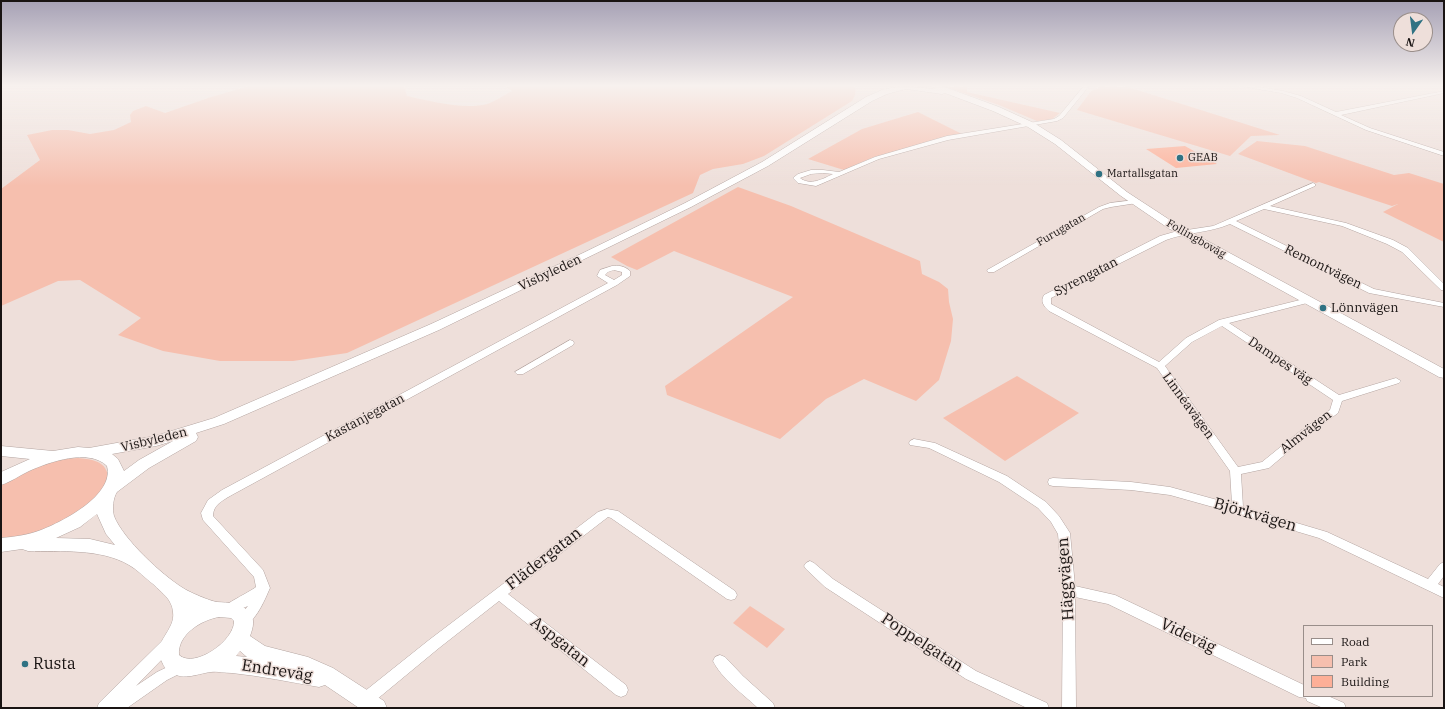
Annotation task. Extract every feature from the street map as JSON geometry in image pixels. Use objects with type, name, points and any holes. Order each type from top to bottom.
[{"type":"main road","name":"Visbyleden","points":[[88,453],[156,442],[219,421],[435,327],[623,238],[688,205],[765,164],[838,119]]},
{"type":"main road","name":"Follingboväg","points":[[1018,119],[1031,125],[1058,142],[1135,202],[1184,233],[1444,374]]},
{"type":"main road","name":"Visbyleden","points":[[7,544],[40,537],[66,525],[89,511],[108,493],[162,453],[219,421]]},
{"type":"main road","points":[[1,451],[60,455],[88,453],[104,456],[114,464],[116,476],[108,493],[106,514],[112,529],[136,560],[177,594],[239,614],[241,630],[228,653],[211,663],[197,667],[180,667],[174,664],[169,657],[169,648],[176,635],[183,613],[177,594]]},
{"type":"main road","points":[[1,479],[29,465],[60,455]]},
{"type":"main road","points":[[7,544],[90,546],[116,552],[136,560]]},
{"type":"main road","points":[[176,635],[196,617],[223,610]]},
{"type":"main road","name":"Endreväg","points":[[241,630],[252,649],[261,654],[308,666],[326,674],[371,704]]},
{"type":"main road","name":"Endreväg","points":[[211,663],[284,670],[342,685]]},
{"type":"street","points":[[840,174],[805,173],[796,178],[803,183],[816,184],[840,174],[877,158],[947,138],[1031,125],[1056,119]]},
{"type":"street","points":[[1346,119],[1368,130],[1444,154]]},
{"type":"street","points":[[1184,233],[1215,228],[1312,185]]},
{"type":"street","name":"Furugatan","points":[[991,270],[1100,208],[1110,205],[1135,202]]},
{"type":"street","points":[[1265,207],[1344,224],[1390,242],[1405,250],[1444,288]]},
{"type":"street","name":"Remontvägen","points":[[1230,222],[1372,291],[1444,305]]},
{"type":"street","name":"Syrengatan","points":[[1160,366],[1052,309],[1047,305],[1046,300],[1047,297],[1163,238],[1184,233]]},
{"type":"street","name":"Kastanjegatan","points":[[264,588],[259,574],[208,517],[206,512],[208,507],[214,501],[226,493],[614,283]]},
{"type":"street","name":"Linnéavägen","points":[[1235,471],[1160,366],[1189,340],[1222,322],[1308,300]]},
{"type":"street","name":"Dampes väg","points":[[1222,322],[1338,400]]},
{"type":"street","points":[[520,372],[570,343]]},
{"type":"street","name":"Almvägen","points":[[1235,471],[1265,465],[1303,434],[1335,411],[1338,400],[1396,381]]},
{"type":"street","name":"Häggvägen","points":[[914,443],[932,445],[1003,479],[1042,505],[1055,519],[1064,533],[1069,590],[1069,708]]},
{"type":"street","points":[[1235,471],[1238,510]]},
{"type":"street","name":"Björkvägen","points":[[1053,482],[1131,486],[1170,491],[1238,510],[1323,535],[1444,593]]},
{"type":"street","name":"Flädergatan","points":[[371,704],[499,594],[602,515],[607,513],[614,514],[731,595]]},
{"type":"street","name":"Poppelgatan","points":[[810,566],[829,583],[972,675],[1042,708]]},
{"type":"street","points":[[1430,586],[1444,567]]},
{"type":"street","points":[[223,610],[245,602],[264,588]]},
{"type":"street","points":[[241,630],[261,597],[264,588]]},
{"type":"street","name":"Videväg","points":[[1069,590],[1110,599],[1303,692]]},
{"type":"street","name":"Aspgatan","points":[[499,594],[621,690]]},
{"type":"street","points":[[104,708],[176,635]]},
{"type":"street","points":[[720,662],[738,681],[768,708]]},
{"type":"street","points":[[115,708],[162,676],[180,667]]},
{"type":"street","points":[[1314,697],[1339,708]]},
{"type":"green space","points":[[131,119],[823,119],[764,156],[743,164],[713,169],[700,175],[693,193],[347,353],[293,361],[220,361],[163,351],[118,335],[141,318],[80,280],[58,281],[1,306],[1,189],[40,160],[27,135],[52,130],[68,130],[90,134],[114,130],[131,122]]},
{"type":"green space","points":[[895,119],[932,119],[962,134],[874,157],[844,170],[808,159],[862,129]]},
{"type":"green space","points":[[1032,119],[1052,119],[1051,120],[1037,121]]},
{"type":"green space","points":[[1107,119],[1230,119],[1280,135],[1251,136],[1230,156]]},
{"type":"green space","points":[[1257,141],[1305,146],[1394,175],[1409,173],[1444,184],[1444,242],[1383,212],[1398,204],[1392,206],[1319,182],[1316,183],[1238,154]]},
{"type":"green space","points":[[738,187],[791,206],[920,261],[922,274],[939,282],[948,289],[953,319],[951,341],[939,380],[916,401],[864,379],[826,399],[780,439],[667,395],[665,386],[793,297],[674,251],[637,270],[611,257]]},
{"type":"green space","points":[[1017,376],[1079,413],[1005,461],[943,418]]},
{"type":"green space","points":[[78,458],[95,461],[105,468],[107,472],[107,480],[104,488],[98,495],[74,514],[45,530],[31,535],[1,540],[1,485],[38,466]]},
{"type":"green space","points":[[750,606],[785,629],[767,648],[733,623]]},
{"type":"building","name":"GEAB","points":[[1185,146],[1217,164],[1176,168],[1146,149]]},
{"type":"place","name":"GEAB","points":[[1180,158]]},
{"type":"place","name":"Martallsgatan","points":[[1099,174]]},
{"type":"place","name":"Lönnvägen","points":[[1323,308]]},
{"type":"place","name":"Rusta","points":[[25,664]]}]
